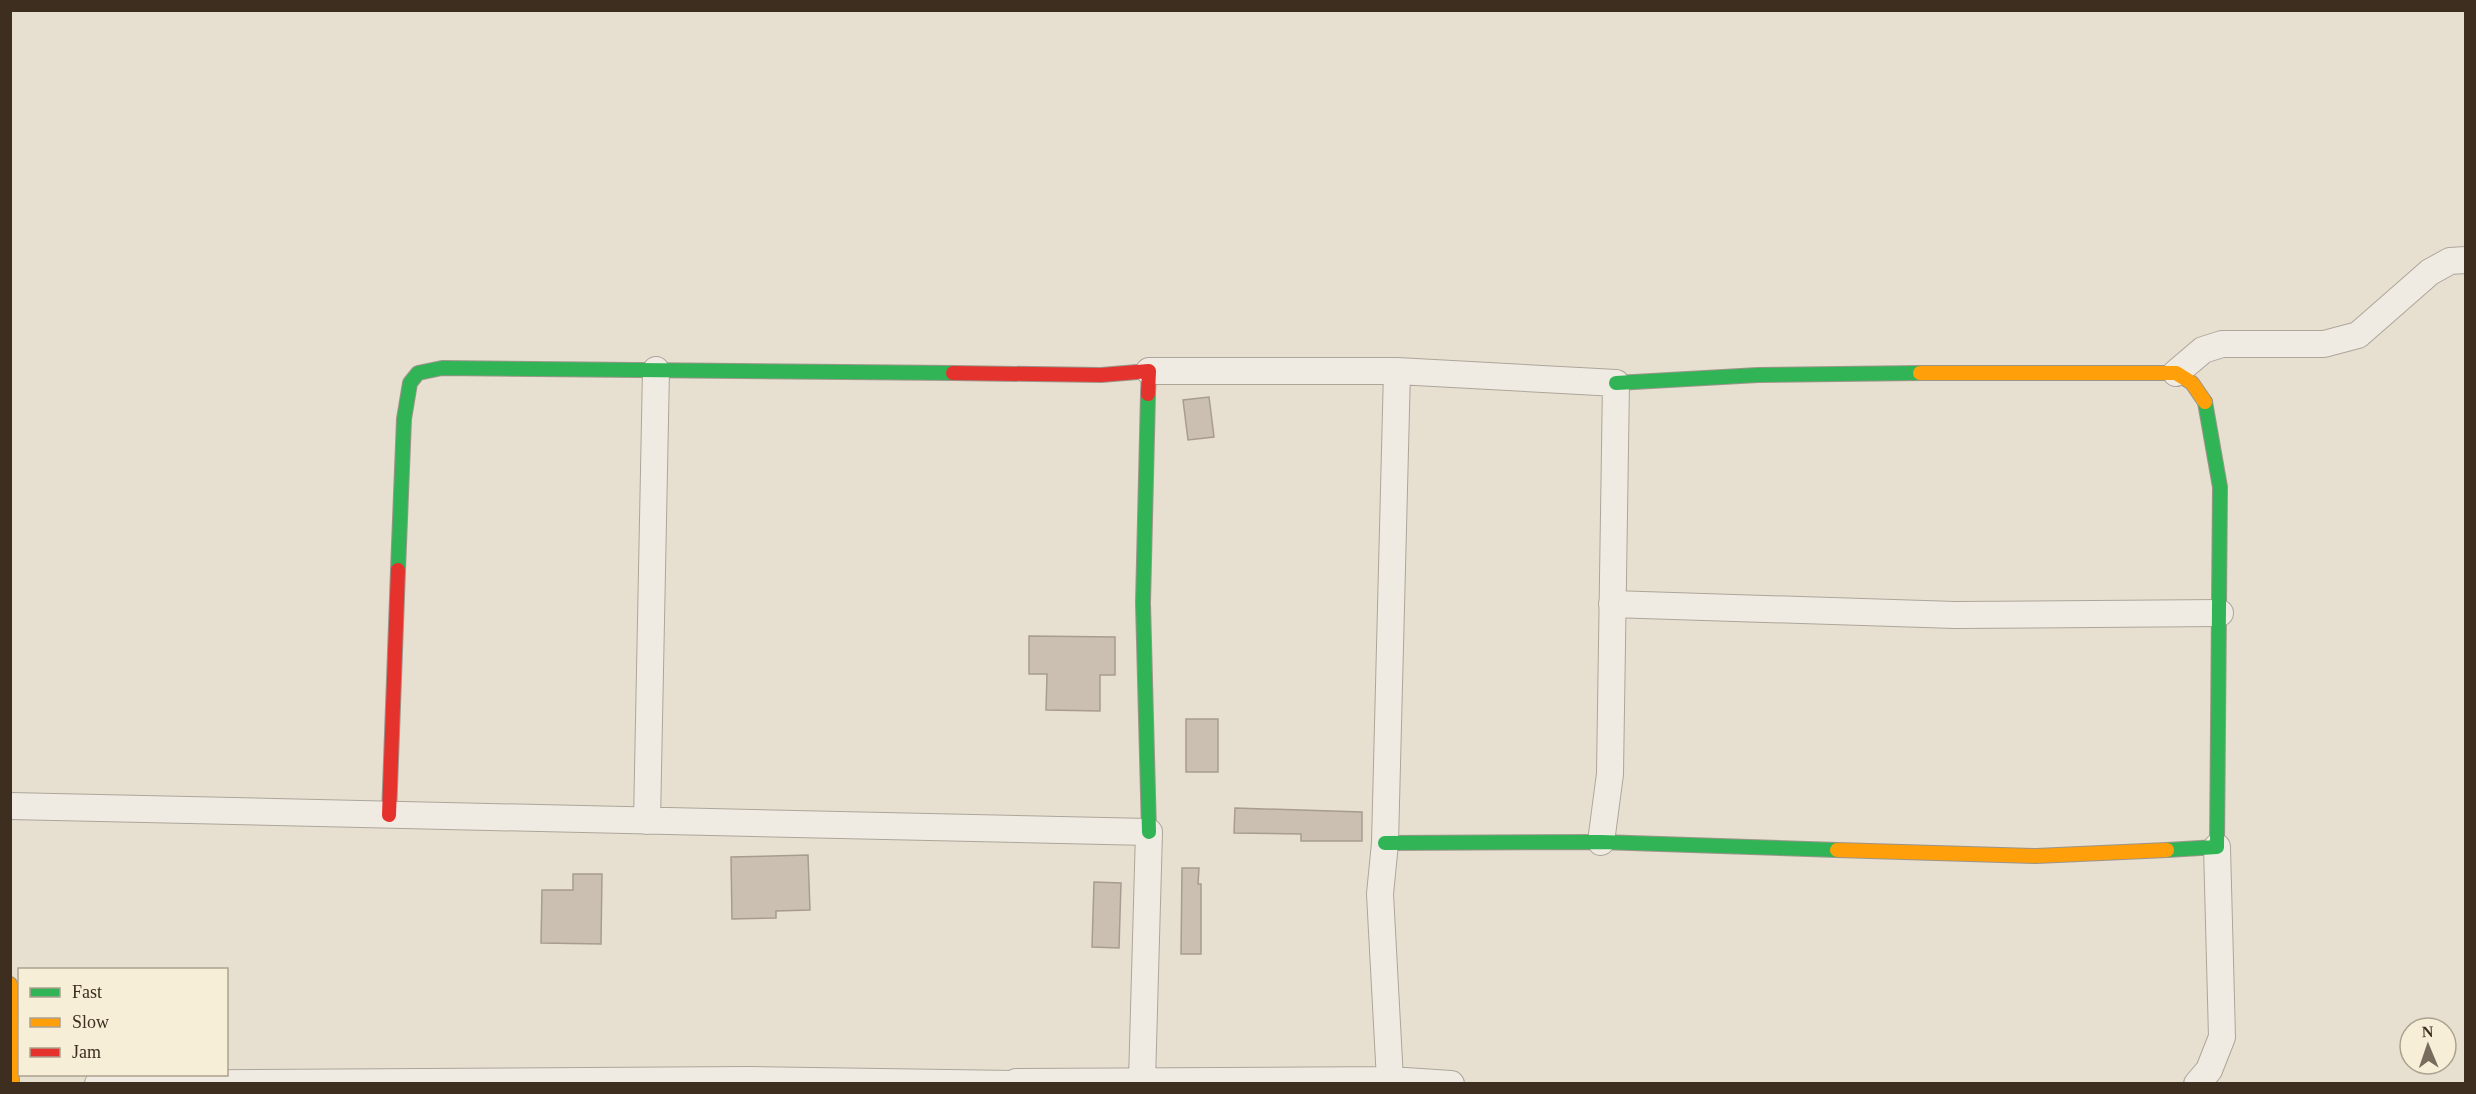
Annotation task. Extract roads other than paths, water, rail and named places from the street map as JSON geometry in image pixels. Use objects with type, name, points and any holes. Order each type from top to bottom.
[{"type":"main road","points":[[389,815],[404,419],[410,383],[418,373],[442,368],[1101,375],[1149,371],[1143,603],[1149,832]]},
{"type":"main road","points":[[1385,843],[1601,842],[2036,856],[2217,847],[2220,487],[2207,405],[2192,383],[2176,373],[2110,371],[1758,375],[1616,383]]},
{"type":"main road","points":[[10,984],[12,1083]]},
{"type":"street","points":[[2176,373],[2203,350],[2222,344],[2324,344],[2358,335],[2430,272],[2450,261],[2466,260]]},
{"type":"street","points":[[647,821],[656,369]]},
{"type":"street","points":[[1149,371],[1397,371],[1616,383],[1610,774],[1601,842]]},
{"type":"street","points":[[1390,1080],[1380,894],[1385,843],[1397,371]]},
{"type":"street","points":[[1612,604],[1955,615],[2220,613]]},
{"type":"street","points":[[10,806],[1149,832],[1143,1081]]},
{"type":"street","points":[[2197,1083],[2209,1070],[2222,1036],[2217,847]]},
{"type":"street","points":[[98,1083],[747,1080],[1016,1083],[1390,1080],[1451,1083]]}]
